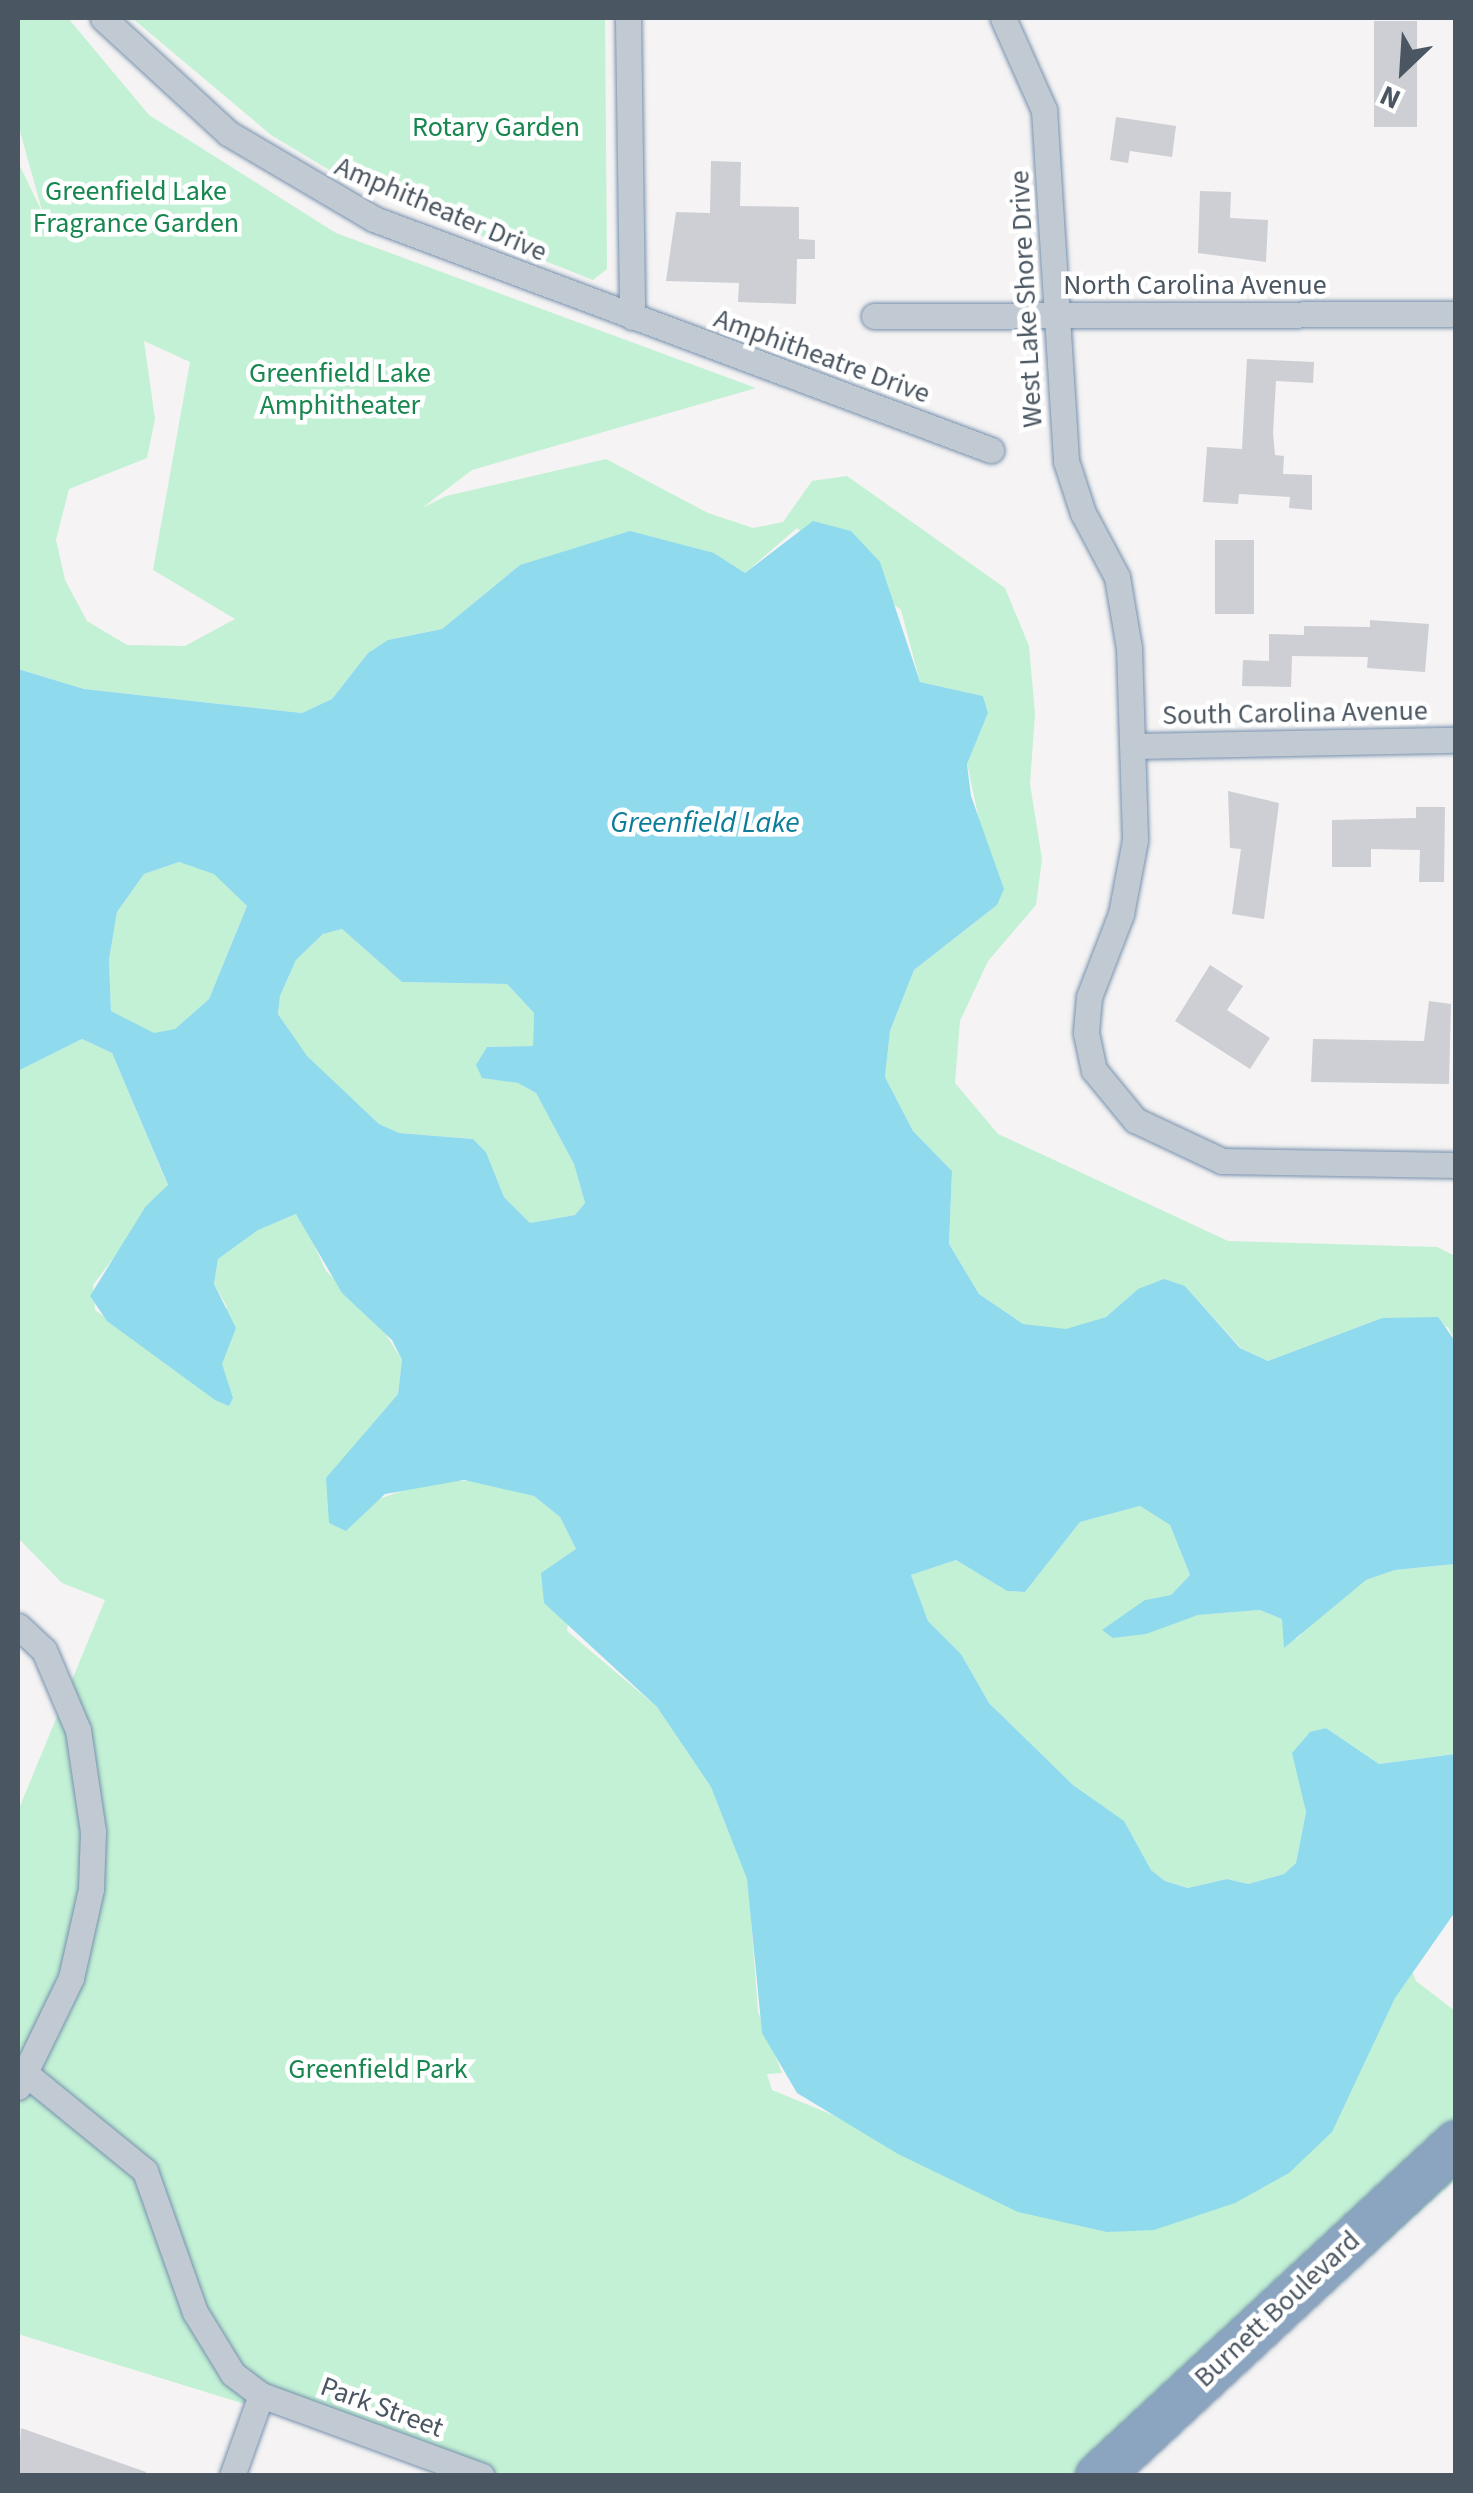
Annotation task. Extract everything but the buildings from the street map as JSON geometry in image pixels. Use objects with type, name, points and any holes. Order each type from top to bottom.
[{"type":"highway","name":"Burnett Boulevard","points":[[1098,2476],[1456,2143]]},
{"type":"street","name":"Amphitheater Drive","points":[[103,18],[189,102],[322,193],[432,244],[632,318]]},
{"type":"street","points":[[628,18],[632,318]]},
{"type":"street","name":"West Lake Shore Drive","points":[[1002,18],[1044,110],[1053,316],[1066,460],[1082,513],[1122,596],[1136,746],[1127,890],[1087,1014],[1089,1051],[1104,1088],[1155,1132],[1222,1161],[1456,1165]]},
{"type":"street","name":"North Carolina Avenue","points":[[874,316],[1456,314]]},
{"type":"street","name":"Amphitheatre Drive","points":[[632,318],[992,450]]},
{"type":"street","name":"South Carolina Avenue","points":[[1136,746],[1456,740]]},
{"type":"street","points":[[18,1626],[44,1650],[78,1730],[93,1831],[80,1949],[48,2035],[20,2080]]},
{"type":"street","name":"Park Street","points":[[20,2080],[136,2161],[161,2207],[195,2312],[223,2364],[261,2395],[482,2476]]},
{"type":"street","points":[[232,2476],[261,2395]]},
{"type":"green space","points":[[18,18],[68,18],[149,115],[336,233],[756,388],[472,470],[422,508],[446,496],[606,459],[708,513],[753,528],[783,522],[812,481],[847,476],[1005,588],[1029,646],[1035,714],[1030,784],[1042,859],[1036,905],[988,961],[960,1021],[955,1083],[998,1134],[1228,1241],[1437,1247],[1455,1256],[1455,1341],[1448,1327],[1382,1318],[1268,1361],[1241,1348],[1185,1286],[1138,1289],[1106,1317],[1066,1330],[1023,1324],[979,1294],[949,1244],[952,1171],[913,1131],[885,1077],[890,1031],[914,970],[997,905],[967,763],[988,713],[983,696],[920,682],[901,610],[797,528],[745,573],[714,553],[520,565],[442,629],[388,640],[368,653],[332,699],[302,713],[84,689],[18,669],[18,162],[43,214],[18,124]],"holes":[[[144,341],[190,362],[153,570],[235,619],[185,646],[127,645],[87,621],[65,580],[56,540],[69,489],[147,458],[155,419]]]},
{"type":"green space","name":"Rotary Garden","points":[[132,18],[605,18],[607,269],[593,280],[356,186],[271,135]]},
{"type":"green space","points":[[179,862],[214,873],[247,906],[209,999],[175,1029],[154,1034],[111,1011],[109,960],[117,912],[144,874]]},
{"type":"green space","points":[[342,929],[402,982],[507,984],[534,1013],[533,1046],[487,1047],[483,1078],[518,1083],[536,1093],[574,1164],[585,1203],[575,1215],[530,1223],[504,1197],[486,1152],[473,1139],[399,1133],[379,1124],[307,1057],[278,1014],[280,996],[296,960],[323,934]]},
{"type":"green space","name":"Greenfield Park","points":[[82,1039],[112,1053],[168,1186],[93,1285],[95,1310],[195,1383],[227,1307],[214,1284],[218,1259],[259,1229],[297,1214],[302,1219],[326,1271],[380,1325],[402,1360],[398,1394],[363,1435],[376,1500],[430,1481],[487,1481],[534,1496],[560,1517],[576,1549],[567,1631],[657,1707],[711,1787],[748,1879],[758,2012],[782,2073],[767,2074],[772,2090],[967,2170],[1384,1898],[1416,1981],[1455,2011],[1455,2180],[1128,2475],[475,2475],[18,2334],[18,1811],[105,1600],[62,1583],[18,1538],[18,1071]]},
{"type":"green space","points":[[1140,1506],[1170,1525],[1190,1575],[1171,1595],[1145,1600],[1113,1638],[1198,1615],[1260,1610],[1283,1619],[1297,1639],[1327,1606],[1366,1580],[1395,1570],[1455,1564],[1455,1754],[1379,1764],[1326,1728],[1293,1753],[1306,1812],[1296,1863],[1284,1874],[1248,1884],[1227,1879],[1189,1888],[1165,1881],[1151,1870],[1123,1821],[1073,1785],[989,1703],[961,1654],[928,1621],[911,1575],[956,1560],[1007,1591],[1025,1592],[1080,1522]]},
{"type":"water","name":"Greenfield Lake","points":[[813,521],[851,531],[880,562],[920,682],[983,696],[988,713],[967,764],[971,796],[1004,889],[997,905],[914,970],[890,1031],[885,1077],[913,1131],[952,1171],[949,1244],[979,1294],[1023,1324],[1066,1329],[1106,1317],[1138,1289],[1164,1279],[1185,1286],[1240,1348],[1268,1361],[1382,1318],[1438,1317],[1455,1341],[1455,1564],[1395,1570],[1366,1580],[1284,1648],[1282,1619],[1260,1610],[1198,1615],[1146,1634],[1113,1638],[1102,1630],[1145,1600],[1171,1595],[1190,1575],[1170,1525],[1140,1506],[1080,1522],[1025,1592],[1007,1591],[956,1560],[911,1575],[928,1621],[961,1654],[989,1703],[1073,1785],[1124,1821],[1151,1870],[1165,1881],[1188,1888],[1227,1879],[1248,1884],[1284,1874],[1296,1863],[1306,1812],[1292,1753],[1310,1732],[1326,1728],[1379,1764],[1455,1754],[1455,1912],[1395,1998],[1332,2132],[1289,2173],[1235,2203],[1154,2230],[1107,2232],[1018,2212],[898,2154],[797,2093],[762,2033],[747,1879],[711,1787],[657,1707],[544,1603],[541,1573],[576,1549],[560,1517],[534,1496],[464,1480],[385,1494],[346,1531],[329,1523],[326,1478],[398,1394],[402,1360],[392,1340],[342,1293],[296,1214],[258,1230],[218,1259],[214,1284],[236,1328],[222,1364],[233,1398],[229,1406],[215,1400],[107,1321],[90,1296],[146,1206],[168,1185],[112,1053],[82,1039],[18,1071],[18,669],[84,689],[302,713],[332,699],[368,653],[388,640],[442,629],[520,565],[630,531],[714,553],[745,573]],"holes":[[[179,862],[214,874],[247,906],[209,999],[175,1029],[154,1033],[111,1011],[109,960],[117,912],[144,874]],[[342,929],[402,982],[507,984],[534,1013],[533,1046],[487,1047],[476,1065],[482,1078],[518,1083],[536,1093],[574,1164],[585,1203],[575,1215],[530,1223],[504,1197],[486,1152],[473,1139],[399,1133],[379,1124],[307,1056],[278,1014],[280,996],[296,960],[323,934]]]},
{"type":"park label","name":"Greenfield Lake Fragrance Garden","points":[[136,207]]},
{"type":"park label","name":"Greenfield Lake Amphitheater","points":[[340,389]]}]
